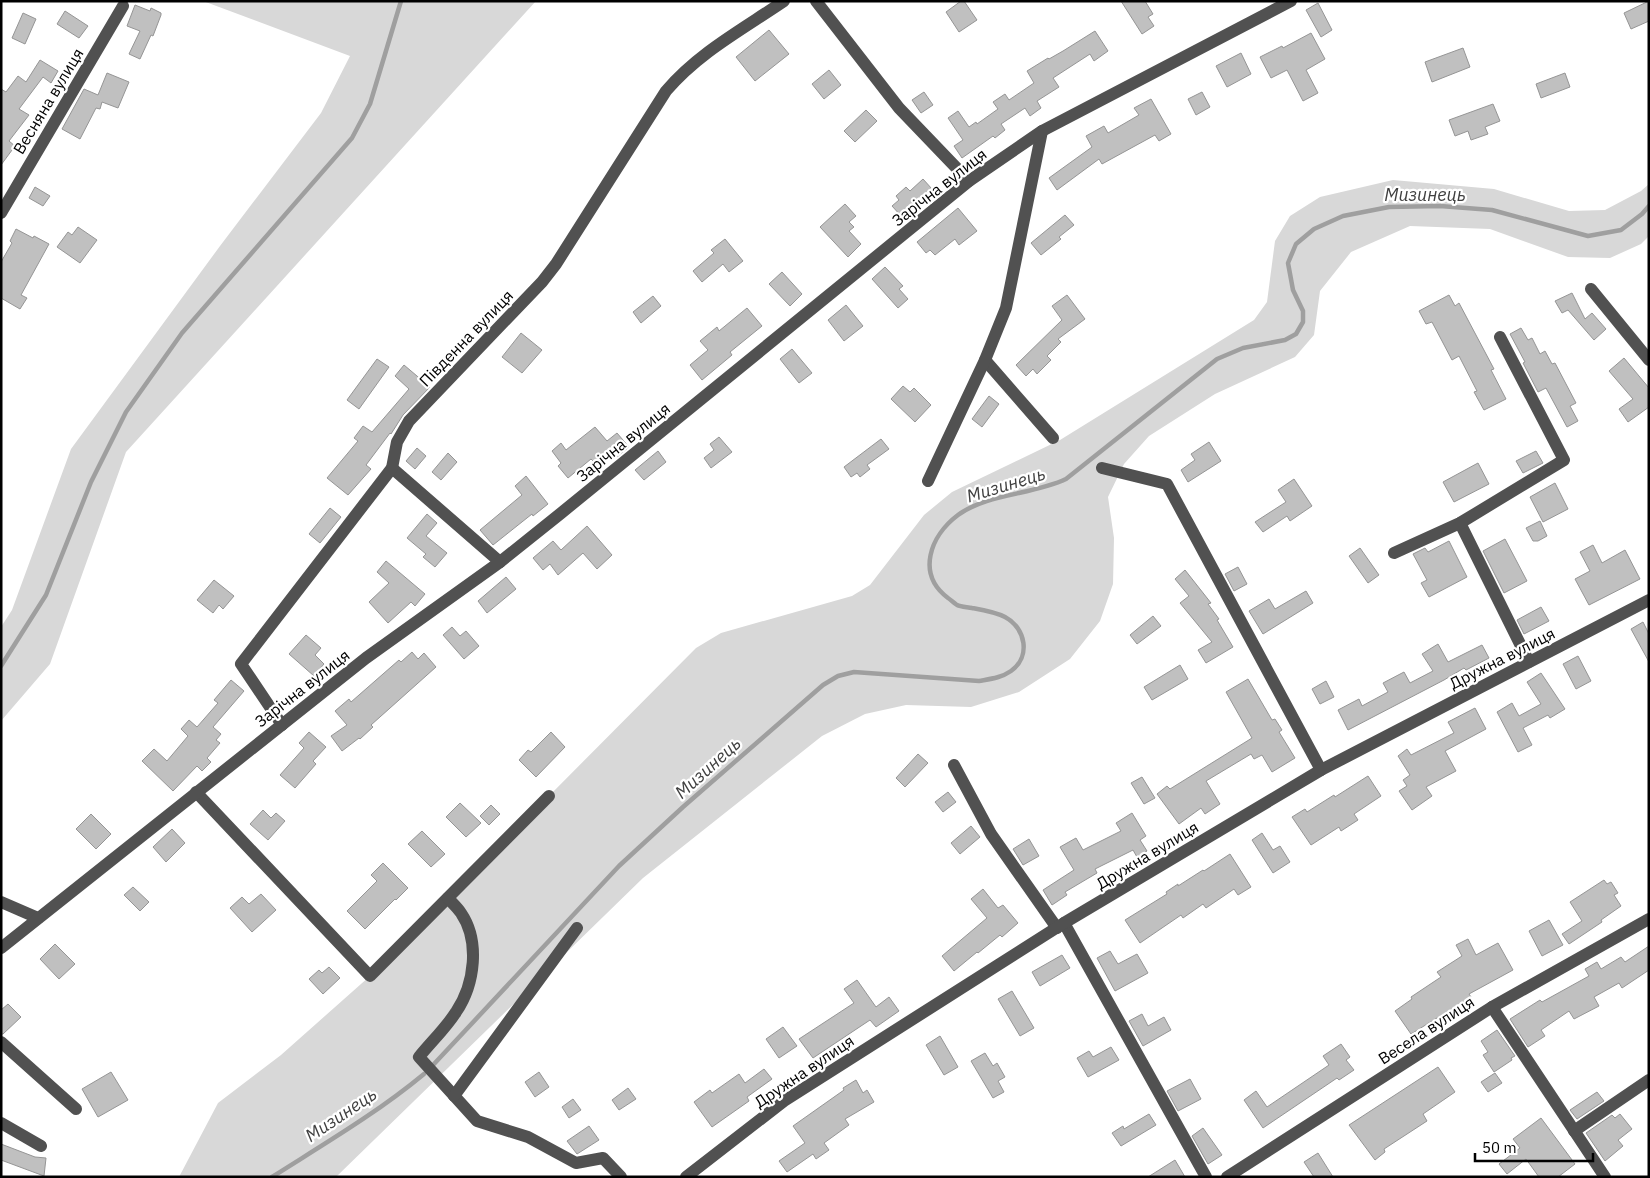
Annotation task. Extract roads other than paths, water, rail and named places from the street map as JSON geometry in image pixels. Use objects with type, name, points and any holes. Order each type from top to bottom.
[{"type":"street","name":"Південна вулиця","points":[[282,725],[241,664],[392,468],[397,442],[409,421],[542,282],[556,264],[666,92],[680,75],[697,60],[784,1]]},
{"type":"street","points":[[816,1],[899,108],[969,181]]},
{"type":"street","name":"Зарічна вулиця","points":[[1,948],[366,658],[500,562],[969,181],[1042,131],[1291,1]]},
{"type":"street","name":"Весняна вулиця","points":[[1,213],[123,6]]},
{"type":"street","points":[[928,481],[985,360],[1006,308],[1042,131]]},
{"type":"street","points":[[1591,289],[1649,360]]},
{"type":"street","points":[[1394,553],[1460,523],[1564,460],[1500,337]]},
{"type":"street","points":[[985,360],[1053,438]]},
{"type":"street","points":[[392,468],[500,562]]},
{"type":"street","points":[[1102,468],[1167,484],[1321,770]]},
{"type":"street","points":[[1460,523],[1529,662]]},
{"type":"street","name":"Дружна вулиця","points":[[686,1177],[784,1101],[1061,926],[1321,770],[1649,600]]},
{"type":"street","points":[[954,765],[991,834],[1061,926],[1206,1177]]},
{"type":"street","points":[[196,792],[370,976],[550,796]]},
{"type":"street","points":[[448,898],[461,913],[469,929],[474,955],[470,985],[457,1011],[419,1057],[477,1121],[528,1137],[576,1163],[603,1158],[621,1177]]},
{"type":"street","points":[[1,902],[38,918]]},
{"type":"street","name":"Весела вулиця","points":[[1226,1177],[1492,1007],[1649,919]]},
{"type":"street","points":[[454,1096],[577,928]]},
{"type":"street","points":[[1492,1007],[1605,1177]]},
{"type":"street","points":[[1,1042],[76,1109]]},
{"type":"street","points":[[1574,1130],[1649,1080]]},
{"type":"street","points":[[1,1122],[41,1146]]},
{"type":"waterway","points":[[1,666],[46,595],[91,482],[126,412],[182,333],[352,138],[370,104],[401,1]]},
{"type":"waterway","name":"Мизинець","points":[[434,1064],[619,866],[683,807],[823,685],[838,676],[854,672],[979,681],[995,678],[1011,671],[1017,665],[1023,651],[1023,643],[1018,628],[1005,617],[993,612],[957,605],[938,588],[932,578],[930,555],[940,533],[958,515],[983,502],[1066,479],[1217,359],[1243,348],[1285,340],[1296,334],[1303,322],[1303,311],[1293,290],[1288,263],[1296,244],[1314,229],[1343,216],[1389,207],[1440,206],[1492,210],[1588,236],[1621,230],[1642,214],[1649,206]]},
{"type":"waterway","name":"Мизинець","points":[[272,1177],[369,1115],[424,1074]]}]
